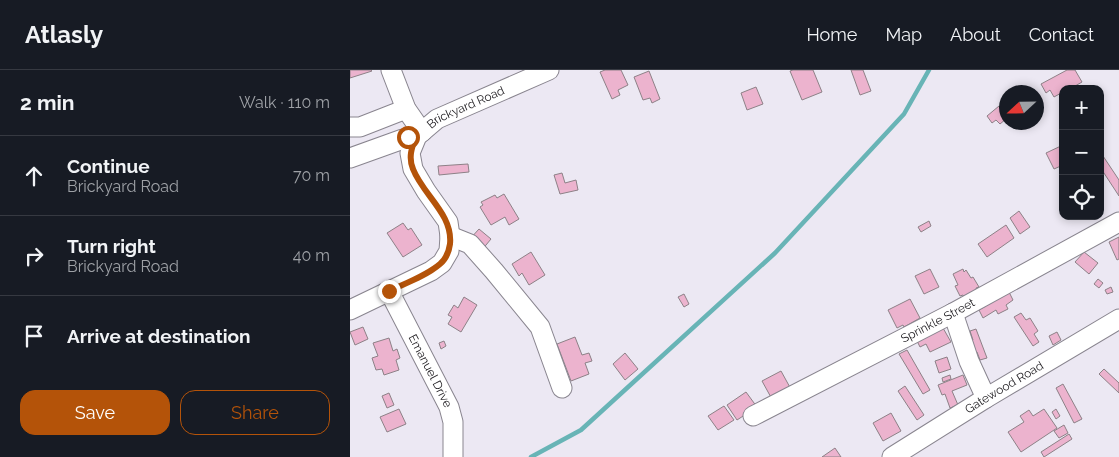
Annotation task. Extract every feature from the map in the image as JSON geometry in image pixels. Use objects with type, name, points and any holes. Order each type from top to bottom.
[{"type":"street","points":[[350,158],[419,134],[406,109],[391,70]]},
{"type":"street","name":"Brickyard Road","points":[[450,236],[448,222],[413,169],[410,153],[419,134],[437,119],[540,72]]},
{"type":"street","points":[[350,127],[360,127],[406,109]]},
{"type":"street","name":"Sprinkle Street","points":[[753,416],[952,313],[1119,222]]},
{"type":"street","points":[[350,310],[431,271],[442,262],[449,251],[450,236],[470,244],[540,327],[562,388]]},
{"type":"street","name":"Emanuel Drive","points":[[389,291],[449,407],[453,422],[453,457]]},
{"type":"street","points":[[952,313],[968,361],[986,398]]},
{"type":"street","name":"Gatewood Road","points":[[892,457],[986,398],[1119,320]]},
{"type":"building","points":[[350,70],[371,70],[372,71],[350,78]]},
{"type":"building","points":[[605,70],[621,70],[628,85],[618,90],[620,95],[612,99],[600,72]]},
{"type":"building","points":[[813,70],[822,92],[802,100],[790,71]]},
{"type":"building","points":[[851,70],[863,70],[871,91],[860,95]]},
{"type":"building","points":[[1067,70],[1075,70],[1082,82],[1077,85],[1059,85],[1059,94],[1054,97],[1050,90],[1046,93],[1044,85],[1041,84]]},
{"type":"building","points":[[649,71],[660,99],[652,103],[650,98],[643,100],[634,77]]},
{"type":"building","points":[[756,87],[763,104],[747,110],[741,93]]},
{"type":"building","points":[[999,106],[999,123],[996,120],[992,123],[987,116]]},
{"type":"building","points":[[1059,147],[1059,167],[1054,169],[1046,153]]},
{"type":"building","points":[[1104,158],[1119,180],[1119,196],[1104,173]]},
{"type":"building","points":[[468,164],[469,172],[439,175],[438,166]]},
{"type":"building","points":[[562,173],[565,183],[576,180],[578,190],[560,194],[554,175]]},
{"type":"building","points":[[504,194],[519,219],[509,225],[505,217],[491,225],[480,207],[483,205],[481,202],[495,195],[497,198]]},
{"type":"building","points":[[1019,211],[1030,227],[1020,234],[1010,218]]},
{"type":"building","points":[[929,221],[931,226],[921,232],[918,227]]},
{"type":"building","points":[[403,223],[408,230],[411,228],[422,245],[403,257],[387,233]]},
{"type":"building","points":[[1006,225],[1014,238],[987,257],[978,244]]},
{"type":"building","points":[[479,229],[491,239],[481,251],[469,240]]},
{"type":"building","points":[[1119,237],[1119,259],[1117,260],[1109,242]]},
{"type":"building","points":[[531,252],[545,275],[529,285],[522,273],[519,276],[512,264]]},
{"type":"building","points":[[1084,252],[1098,263],[1089,274],[1075,262]]},
{"type":"building","points":[[930,269],[939,287],[924,294],[915,276]]},
{"type":"building","points":[[963,269],[964,272],[966,270],[971,278],[973,277],[979,287],[976,288],[977,291],[965,298],[963,295],[960,296],[955,286],[958,285],[953,274]]},
{"type":"building","points":[[1098,279],[1103,283],[1099,288],[1094,284]]},
{"type":"building","points":[[1111,287],[1113,292],[1107,294],[1105,290]]},
{"type":"building","points":[[1009,292],[1013,300],[1006,305],[1008,309],[998,314],[996,310],[983,318],[979,310]]},
{"type":"building","points":[[684,294],[689,304],[684,307],[678,297]]},
{"type":"building","points":[[464,297],[477,305],[461,332],[448,324],[452,317],[448,315],[454,305],[458,308]]},
{"type":"building","points":[[910,299],[920,318],[904,327],[903,325],[897,328],[888,310]]},
{"type":"building","points":[[1021,313],[1026,320],[1030,318],[1038,331],[1034,334],[1039,342],[1033,346],[1014,317]]},
{"type":"building","points":[[363,327],[368,339],[355,345],[350,332]]},
{"type":"building","points":[[943,328],[951,342],[930,352],[926,344],[920,347],[917,341]]},
{"type":"building","points":[[976,329],[987,358],[980,360],[977,352],[970,355],[966,342],[973,340],[970,331]]},
{"type":"building","points":[[1057,332],[1061,340],[1053,345],[1049,336]]},
{"type":"building","points":[[575,337],[582,355],[589,353],[592,361],[585,363],[589,374],[571,381],[557,344]]},
{"type":"building","points":[[389,338],[393,351],[397,349],[400,358],[396,360],[399,370],[384,375],[382,369],[376,370],[372,358],[378,356],[373,343]]},
{"type":"building","points":[[444,341],[446,346],[441,349],[439,343]]},
{"type":"building","points":[[907,350],[930,390],[923,394],[899,354]]},
{"type":"building","points":[[625,353],[638,369],[625,380],[613,364]]},
{"type":"building","points":[[947,357],[951,369],[939,373],[935,361]]},
{"type":"building","points":[[1104,369],[1119,383],[1119,393],[1099,374]]},
{"type":"building","points":[[781,371],[792,391],[773,401],[762,381]]},
{"type":"building","points":[[950,375],[951,379],[943,382],[942,378]]},
{"type":"building","points":[[963,375],[967,385],[952,391],[958,405],[950,408],[945,394],[942,395],[938,385]]},
{"type":"building","points":[[1063,384],[1082,419],[1074,423],[1056,388]]},
{"type":"building","points":[[905,386],[924,415],[917,420],[898,391]]},
{"type":"building","points":[[746,392],[757,407],[737,420],[727,405]]},
{"type":"building","points":[[389,393],[394,405],[387,408],[382,396]]},
{"type":"building","points":[[724,406],[734,420],[718,430],[708,416]]},
{"type":"building","points":[[399,409],[406,424],[387,432],[380,417]]},
{"type":"building","points":[[1044,409],[1057,428],[1021,452],[1008,432],[1024,422],[1020,416],[1029,410],[1033,416]]},
{"type":"building","points":[[1056,409],[1060,416],[1056,419],[1052,412]]},
{"type":"building","points":[[891,413],[901,431],[883,441],[873,423]]},
{"type":"building","points":[[1064,425],[1068,433],[1059,438],[1054,431]]},
{"type":"building","points":[[1069,434],[1072,439],[1044,457],[1041,452]]},
{"type":"building","points":[[835,448],[841,457],[822,457]]},
{"type":"waterway","points":[[531,457],[581,430],[775,253],[904,114],[929,70]]},
{"type":"route","points":[[389,291],[431,271],[442,262],[449,251],[450,236],[448,222],[413,169],[410,153],[416,136],[408,137]]}]
